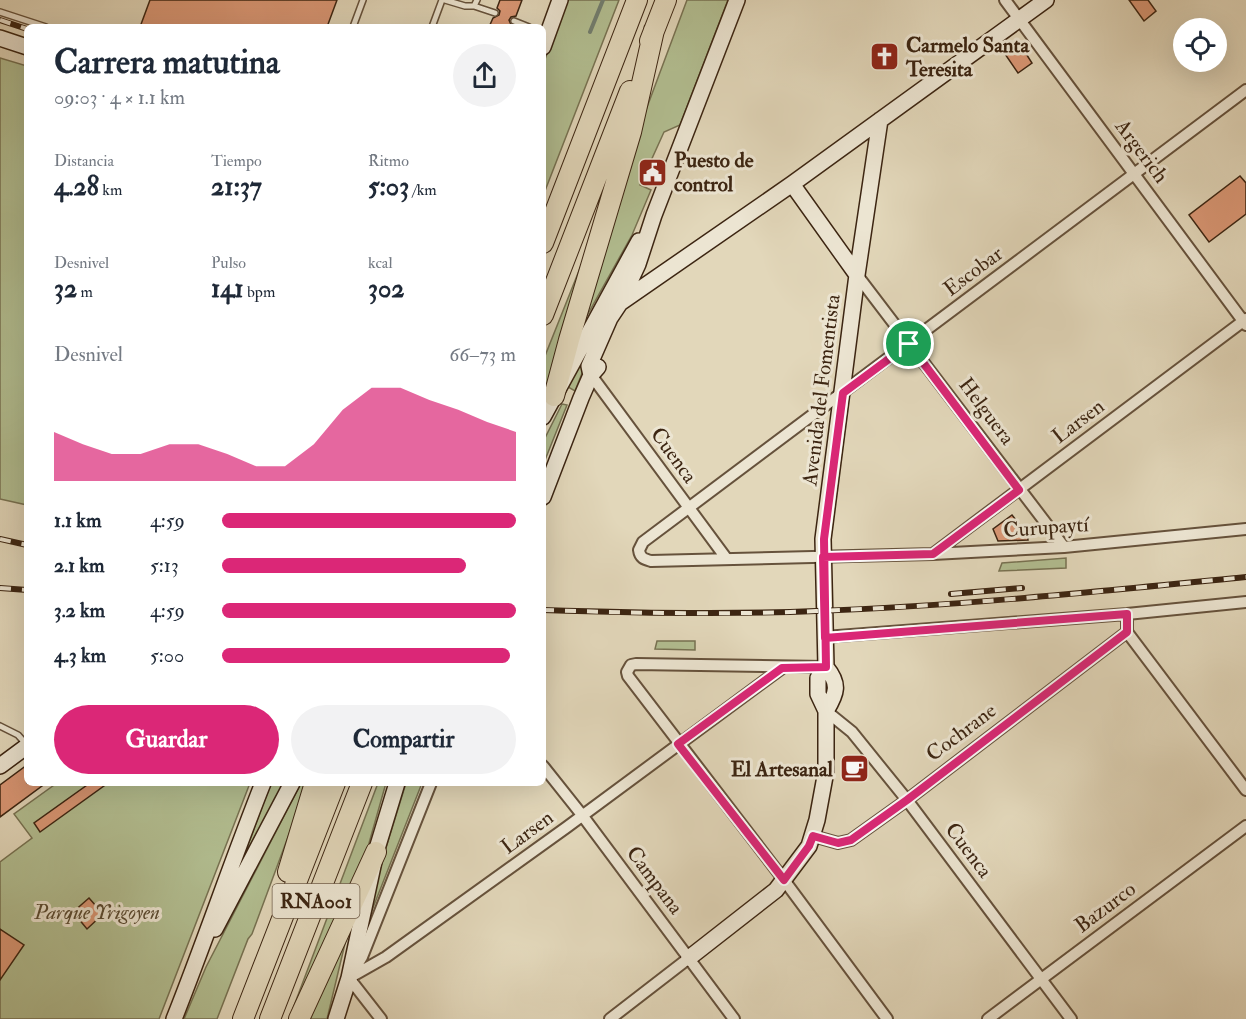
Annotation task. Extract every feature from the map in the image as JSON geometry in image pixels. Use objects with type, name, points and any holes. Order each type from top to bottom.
[{"type":"highway","points":[[546,235],[638,0]]},
{"type":"highway","points":[[546,307],[666,0]]},
{"type":"highway","points":[[554,396],[631,132],[654,30]]},
{"type":"highway","points":[[261,974],[289,867],[314,786]]},
{"type":"highway","name":"RNA001","points":[[243,1019],[334,786]]},
{"type":"highway","name":"RNA001","points":[[270,1019],[361,786]]},
{"type":"highway","points":[[299,1019],[376,852]]},
{"type":"street","points":[[546,35],[560,0]]},
{"type":"street","points":[[546,489],[591,375],[597,369],[616,321],[620,303],[638,264],[654,215],[737,0]]},
{"type":"street","name":"Argerich","points":[[1005,0],[1245,322]]},
{"type":"street","points":[[620,303],[792,184],[1047,0]]},
{"type":"street","points":[[0,38],[24,46]]},
{"type":"street","name":"Escobar","points":[[639,550],[643,542],[1246,90]]},
{"type":"street","name":"Avenida del Fomentista","points":[[784,880],[809,846],[813,836],[826,771],[826,711],[835,696],[835,678],[826,667],[824,539],[857,275],[880,120]]},
{"type":"street","name":"Helguera","points":[[792,184],[857,275],[1064,547]]},
{"type":"street","points":[[546,411],[654,215]]},
{"type":"street","name":"Larsen","points":[[933,554],[1245,322]]},
{"type":"street","name":"Cuenca","points":[[591,375],[726,558]]},
{"type":"street","name":"Curupaytí","points":[[639,550],[640,556],[651,561],[933,554],[1064,547],[1246,529]]},
{"type":"street","points":[[825,638],[1127,614],[1246,602]]},
{"type":"street","points":[[1127,614],[1127,632],[1246,790]]},
{"type":"street","name":"Cochrane","points":[[813,836],[838,843],[851,840],[1127,632]]},
{"type":"street","points":[[826,667],[636,664],[628,668],[628,676],[887,1019]]},
{"type":"street","name":"Larsen","points":[[349,978],[386,957],[782,668]]},
{"type":"street","name":"Cuenca","points":[[826,711],[852,732],[907,800],[1071,1019]]},
{"type":"street","points":[[0,766],[24,748]]},
{"type":"street","name":"Campana","points":[[546,770],[734,1019]]},
{"type":"street","points":[[174,1019],[262,786]]},
{"type":"street","points":[[198,957],[233,897],[290,786]]},
{"type":"street","points":[[336,1019],[349,978],[376,852],[396,786]]},
{"type":"street","points":[[349,978],[363,957],[429,786]]},
{"type":"street","name":"Bazurco","points":[[988,1019],[1246,826]]},
{"type":"street","points":[[610,1019],[776,890],[784,880]]},
{"type":"street","points":[[349,978],[381,1019]]},
{"type":"lane","points":[[354,24],[363,0]]},
{"type":"lane","points":[[433,24],[443,0],[465,6],[475,3],[495,14]]},
{"type":"lane","points":[[0,12],[37,24]]},
{"type":"lane","points":[[514,21],[522,24]]},
{"type":"lane","points":[[0,726],[18,735],[24,742]]},
{"type":"green space","points":[[566,0],[619,0],[546,188],[546,57]]},
{"type":"green space","points":[[687,0],[728,0],[680,125],[664,132],[640,185],[651,190],[632,235],[579,330],[640,126]]},
{"type":"green space","points":[[0,58],[24,65],[24,504],[0,499]]},
{"type":"green space","points":[[598,223],[565,336],[546,386],[546,353]]},
{"type":"green space","points":[[600,328],[575,391],[568,387]]},
{"type":"green space","points":[[562,404],[567,405],[546,458],[546,436]]},
{"type":"green space","points":[[1066,558],[1066,568],[999,571],[1002,563]]},
{"type":"green space","points":[[657,641],[695,641],[695,650],[655,649]]},
{"type":"green space","name":"Parque Yrigoyen","points":[[53,786],[249,786],[159,1019],[0,1019],[0,862],[32,838],[14,814]]},
{"type":"green space","points":[[270,786],[283,786],[241,863]]},
{"type":"green space","points":[[299,786],[307,786],[252,934],[217,1019],[184,1019],[206,967]]},
{"type":"green space","points":[[377,786],[385,786],[362,868],[296,1019],[289,1019]]},
{"type":"green space","points":[[405,786],[421,786],[367,923],[381,864]]},
{"type":"green space","points":[[348,931],[327,1019],[309,1019]]},
{"type":"building","points":[[150,0],[337,0],[328,24],[141,24]]},
{"type":"building","points":[[500,0],[522,0],[516,16],[509,20],[511,24],[490,24],[493,18],[499,15],[500,11],[497,8]]},
{"type":"building","points":[[1129,0],[1148,0],[1156,11],[1144,21]]},
{"type":"building","points":[[1017,47],[1023,49],[1032,63],[1018,73],[1005,54]]},
{"type":"building","points":[[1240,176],[1246,183],[1246,214],[1209,242],[1189,215]]},
{"type":"building","points":[[1012,515],[1020,525],[1026,525],[1028,540],[998,541],[993,529]]},
{"type":"building","points":[[24,767],[24,786],[42,786],[0,817],[0,785]]},
{"type":"building","points":[[86,786],[104,786],[40,832],[34,823]]},
{"type":"building","points":[[89,898],[103,914],[87,929],[73,912]]},
{"type":"building","points":[[0,929],[24,945],[0,980]]},
{"type":"waterway","points":[[590,32],[603,0]]},
{"type":"railway","points":[[0,20],[24,28]]},
{"type":"railway","points":[[0,539],[24,544]]},
{"type":"railway","points":[[546,610],[714,613],[870,609],[1246,577]]},
{"type":"railway","points":[[0,588],[24,590]]},
{"type":"railway","points":[[951,594],[1022,588]]},
{"type":"place","name":"Carmelo Santa Teresita","points":[[885,57]]},
{"type":"place","name":"Puesto de control","points":[[653,172]]},
{"type":"place","name":"El Artesanal","points":[[854,769]]},
{"type":"route","points":[[909,344],[843,393],[824,539],[823,557],[826,667],[782,668],[678,744],[784,880],[809,846],[813,836],[838,843],[851,840],[1127,632],[1127,614],[847,637],[825,638],[823,557],[933,554],[1019,490],[909,344]]}]
